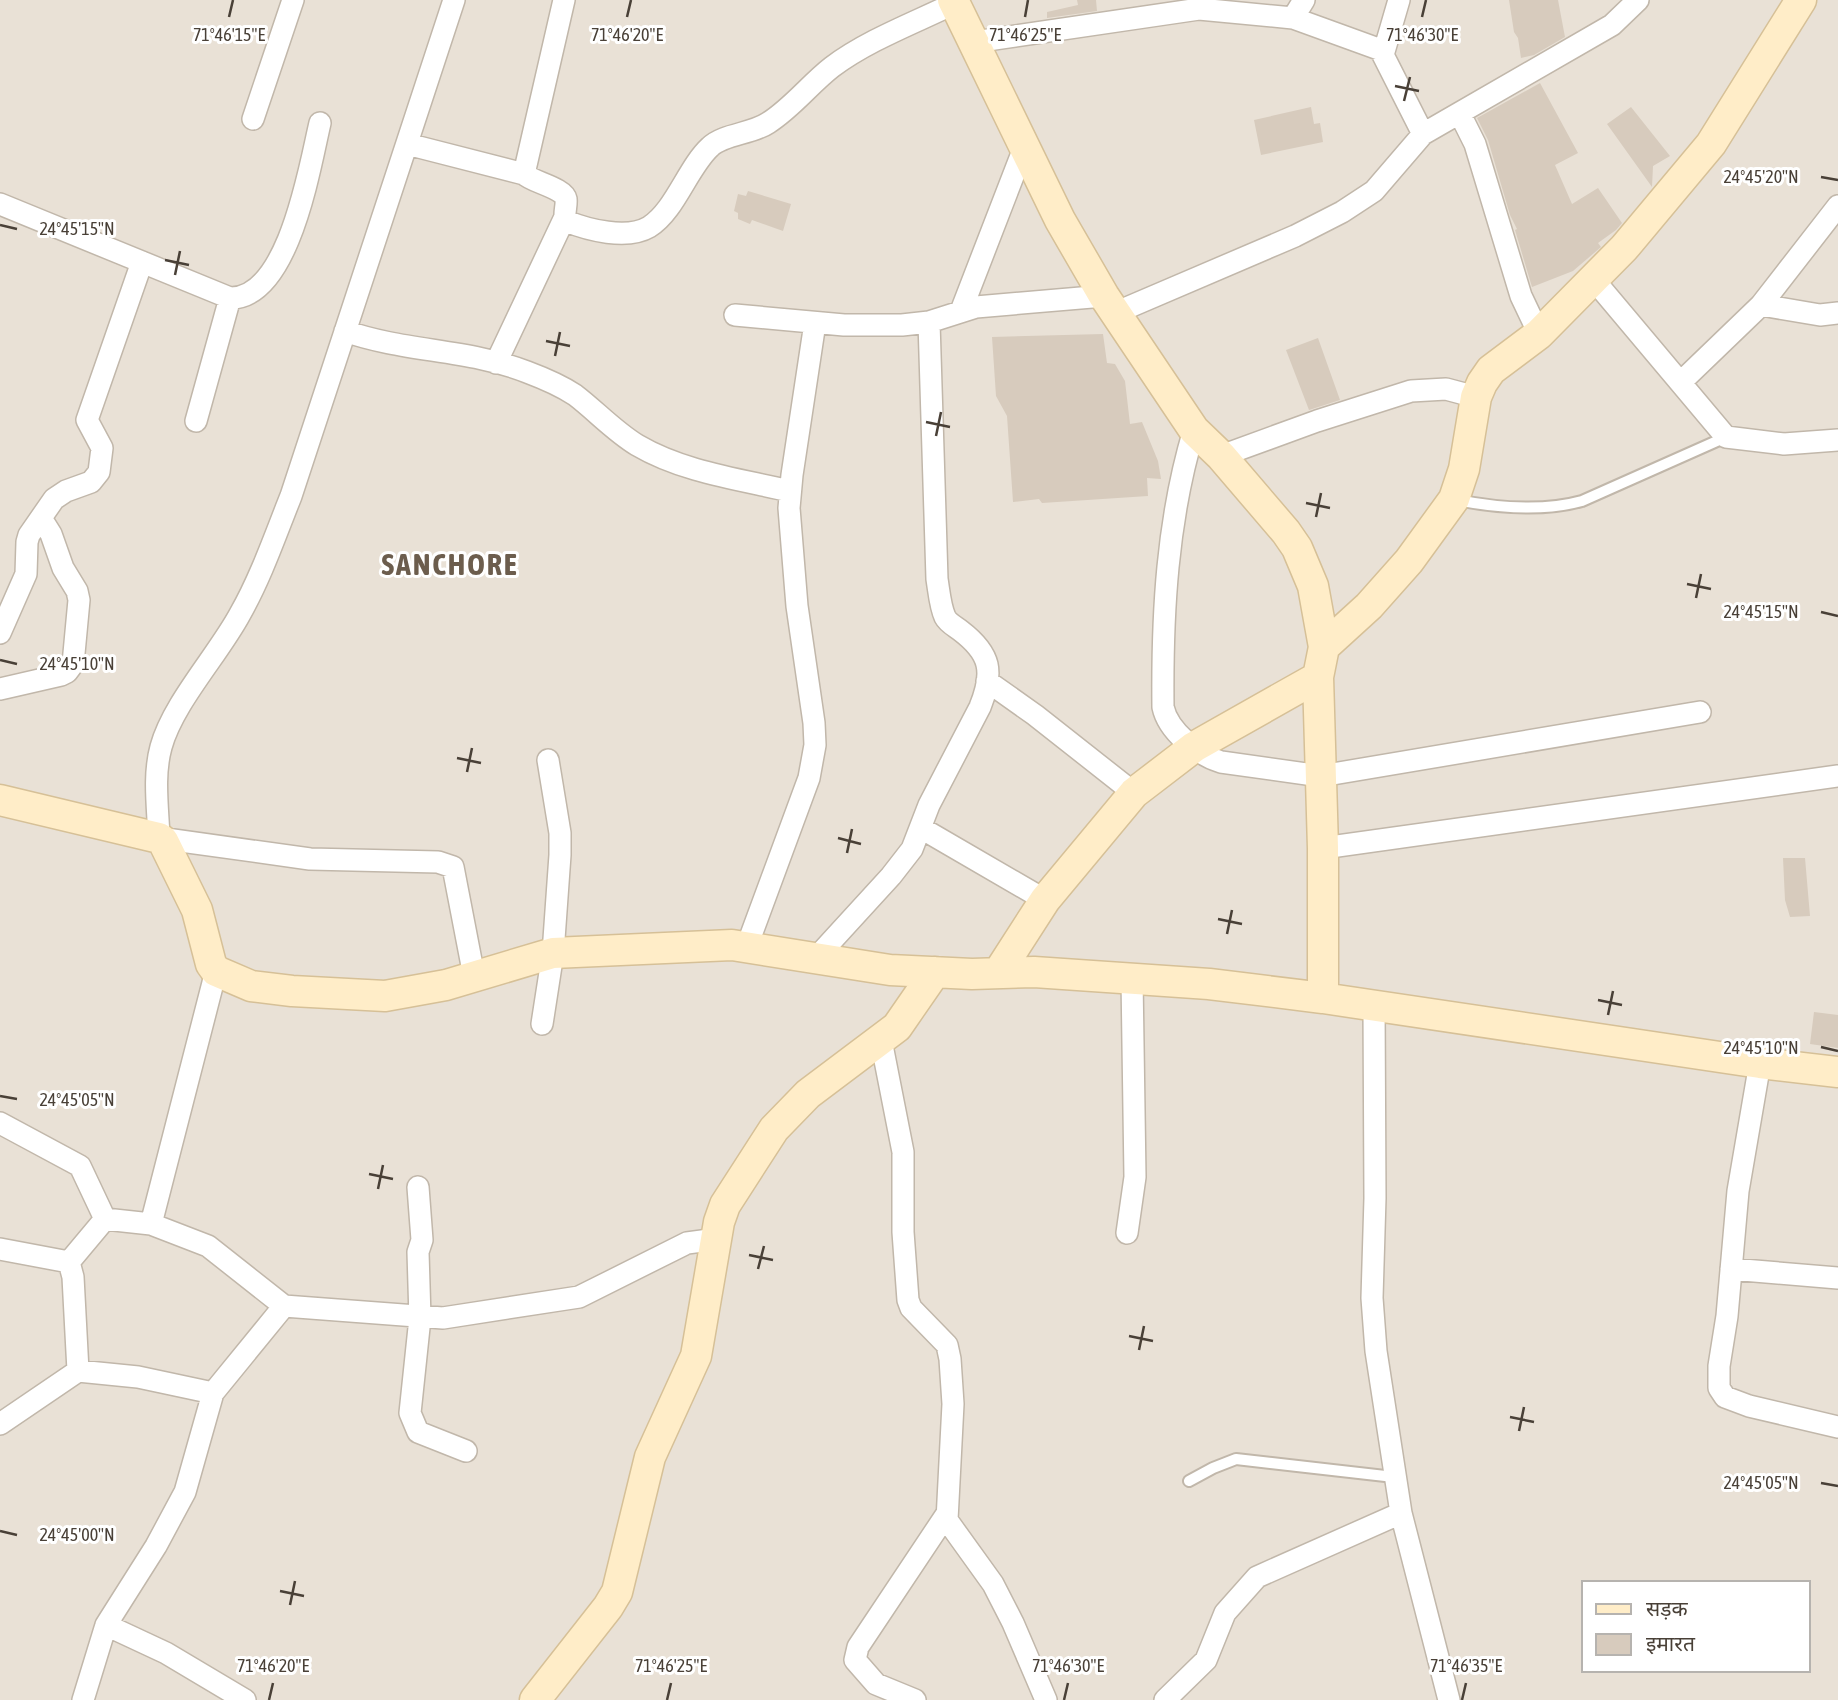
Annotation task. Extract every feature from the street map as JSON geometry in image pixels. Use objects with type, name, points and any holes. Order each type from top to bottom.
[{"type":"street","points":[[253,118],[293,0]]},
{"type":"street","points":[[454,0],[291,496],[266,561],[240,615],[169,724],[164,737],[156,777],[159,838],[167,846],[191,895],[206,940],[208,957],[216,971],[251,986],[385,996],[415,992],[553,953],[747,946],[890,970],[1034,972],[1132,978],[1323,998],[1759,1063],[1838,1072]]},
{"type":"street","points":[[524,174],[564,0]]},
{"type":"street","points":[[1293,19],[1304,0]]},
{"type":"street","points":[[1399,0],[1384,57],[1423,134]]},
{"type":"street","points":[[735,315],[815,323],[902,325],[929,322],[976,307],[1110,304],[1296,236],[1342,212],[1374,191],[1423,134],[1612,25],[1638,0]]},
{"type":"street","points":[[1324,647],[1369,606],[1409,561],[1454,499],[1464,469],[1476,397],[1482,383],[1492,370],[1539,334],[1625,248],[1711,144],[1801,0]]},
{"type":"street","points":[[564,219],[584,227],[613,232],[636,231],[649,227],[675,198],[710,146],[769,123],[845,59],[954,2],[1060,220],[1110,304],[1194,430],[1221,456],[1297,548],[1313,586],[1324,647],[1318,677],[1323,998]]},
{"type":"street","points":[[974,42],[1199,5],[1293,19],[1384,51]]},
{"type":"street","points":[[1460,114],[1475,144],[1521,296],[1539,334]]},
{"type":"street","points":[[0,204],[230,298],[246,295],[268,275],[285,247],[299,213],[320,123]]},
{"type":"street","points":[[407,144],[524,174],[562,192],[566,198],[564,219],[496,363]]},
{"type":"street","points":[[961,311],[1024,148]]},
{"type":"street","points":[[1681,382],[1760,305],[1838,205]]},
{"type":"street","points":[[0,633],[26,574],[27,542],[41,517],[60,495],[90,482],[99,472],[102,449],[87,420],[142,262]]},
{"type":"street","points":[[1594,280],[1726,437],[1784,444],[1838,440]]},
{"type":"street","points":[[196,421],[230,298]]},
{"type":"street","points":[[1760,305],[1819,314],[1838,313]]},
{"type":"street","points":[[816,958],[912,849],[929,804],[980,707],[987,681],[984,652],[946,619],[937,579],[929,322]]},
{"type":"street","points":[[747,946],[809,778],[816,745],[790,541],[790,491],[815,323]]},
{"type":"street","points":[[345,331],[374,341],[522,370],[574,394],[636,444],[676,464],[790,491]]},
{"type":"street","points":[[1221,456],[1411,391],[1446,389],[1476,397]]},
{"type":"street","points":[[1194,430],[1182,469],[1168,558],[1164,608],[1163,702],[1166,719],[1194,747],[1221,762],[1321,776],[1700,712]]},
{"type":"street","points":[[0,689],[61,675],[73,664],[79,600],[41,517]]},
{"type":"street","points":[[998,973],[1045,900],[1134,793],[1156,773],[1194,747],[1318,677]]},
{"type":"street","points":[[987,681],[1045,722],[1134,793]]},
{"type":"street","points":[[542,1024],[553,953],[560,855],[560,833],[548,760]]},
{"type":"street","points":[[1322,848],[1838,776]]},
{"type":"street","points":[[0,800],[159,838],[310,859],[438,862],[453,867],[474,976]]},
{"type":"street","points":[[921,828],[1045,900]]},
{"type":"street","points":[[151,1224],[216,971]]},
{"type":"street","points":[[536,1700],[617,1592],[650,1457],[696,1356],[719,1222],[725,1205],[774,1129],[808,1094],[903,1021],[935,972]]},
{"type":"street","points":[[1127,1233],[1135,1177],[1132,978]]},
{"type":"street","points":[[1374,1006],[1373,1324],[1401,1513],[1449,1700]]},
{"type":"street","points":[[881,1040],[903,1152],[902,1232],[908,1300],[911,1308],[947,1345],[950,1359],[953,1404],[946,1515],[950,1525],[993,1584],[1046,1700]]},
{"type":"street","points":[[1759,1063],[1738,1191],[1719,1366],[1719,1388],[1725,1397],[1749,1406],[1838,1427]]},
{"type":"street","points":[[0,1123],[80,1166],[104,1219]]},
{"type":"street","points":[[418,1188],[422,1240],[418,1252],[420,1318],[410,1413],[418,1432],[466,1451]]},
{"type":"street","points":[[104,1219],[151,1224],[208,1247],[284,1306],[420,1318],[443,1318],[579,1297],[687,1243],[717,1239]]},
{"type":"street","points":[[69,1262],[104,1219]]},
{"type":"street","points":[[0,1249],[69,1262]]},
{"type":"street","points":[[69,1262],[74,1278],[78,1371]]},
{"type":"street","points":[[1731,1269],[1838,1278]]},
{"type":"street","points":[[83,1700],[106,1625],[156,1546],[185,1492],[213,1393],[284,1306]]},
{"type":"street","points":[[0,1424],[78,1371],[138,1377],[213,1393]]},
{"type":"street","points":[[1165,1700],[1206,1660],[1225,1613],[1257,1577],[1401,1513]]},
{"type":"street","points":[[915,1700],[876,1684],[855,1660],[858,1647],[946,1515]]},
{"type":"street","points":[[106,1625],[166,1653],[245,1700]]},
{"type":"lane","points":[[1454,499],[1508,508],[1569,504],[1582,501],[1726,437]]},
{"type":"lane","points":[[1189,1481],[1219,1465],[1236,1460],[1394,1477]]},
{"type":"shaded area","points":[[0,0],[1838,0],[1838,1700],[0,1700]]},
{"type":"building","points":[[1077,0],[1096,0],[1097,11],[1047,18],[1047,12],[1078,5]]},
{"type":"building","points":[[1509,0],[1558,0],[1565,37],[1534,55],[1521,58]]},
{"type":"building","points":[[1540,83],[1578,153],[1555,165],[1572,204],[1598,188],[1622,223],[1598,243],[1601,247],[1573,271],[1532,287],[1515,230],[1517,229],[1510,215],[1488,140],[1477,118]]},
{"type":"building","points":[[1311,107],[1314,124],[1320,123],[1323,142],[1261,155],[1254,120]]},
{"type":"building","points":[[1631,107],[1670,156],[1653,166],[1652,187],[1607,124]]},
{"type":"building","points":[[748,191],[791,204],[783,231],[752,220],[750,224],[738,219],[738,213],[734,211],[738,194],[746,196]]},
{"type":"building","points":[[1103,334],[1107,363],[1115,364],[1125,381],[1130,424],[1142,422],[1158,461],[1161,479],[1147,478],[1148,496],[1042,503],[1039,499],[1013,502],[1007,416],[996,396],[992,337]]},
{"type":"building","points":[[1318,338],[1340,400],[1309,410],[1286,350]]},
{"type":"building","points":[[1783,858],[1805,858],[1810,916],[1790,917],[1785,900]]},
{"type":"building","points":[[1814,1012],[1838,1015],[1838,1048],[1810,1044]]},
{"type":"district","name":"SANCHORE","points":[[450,565]]}]
